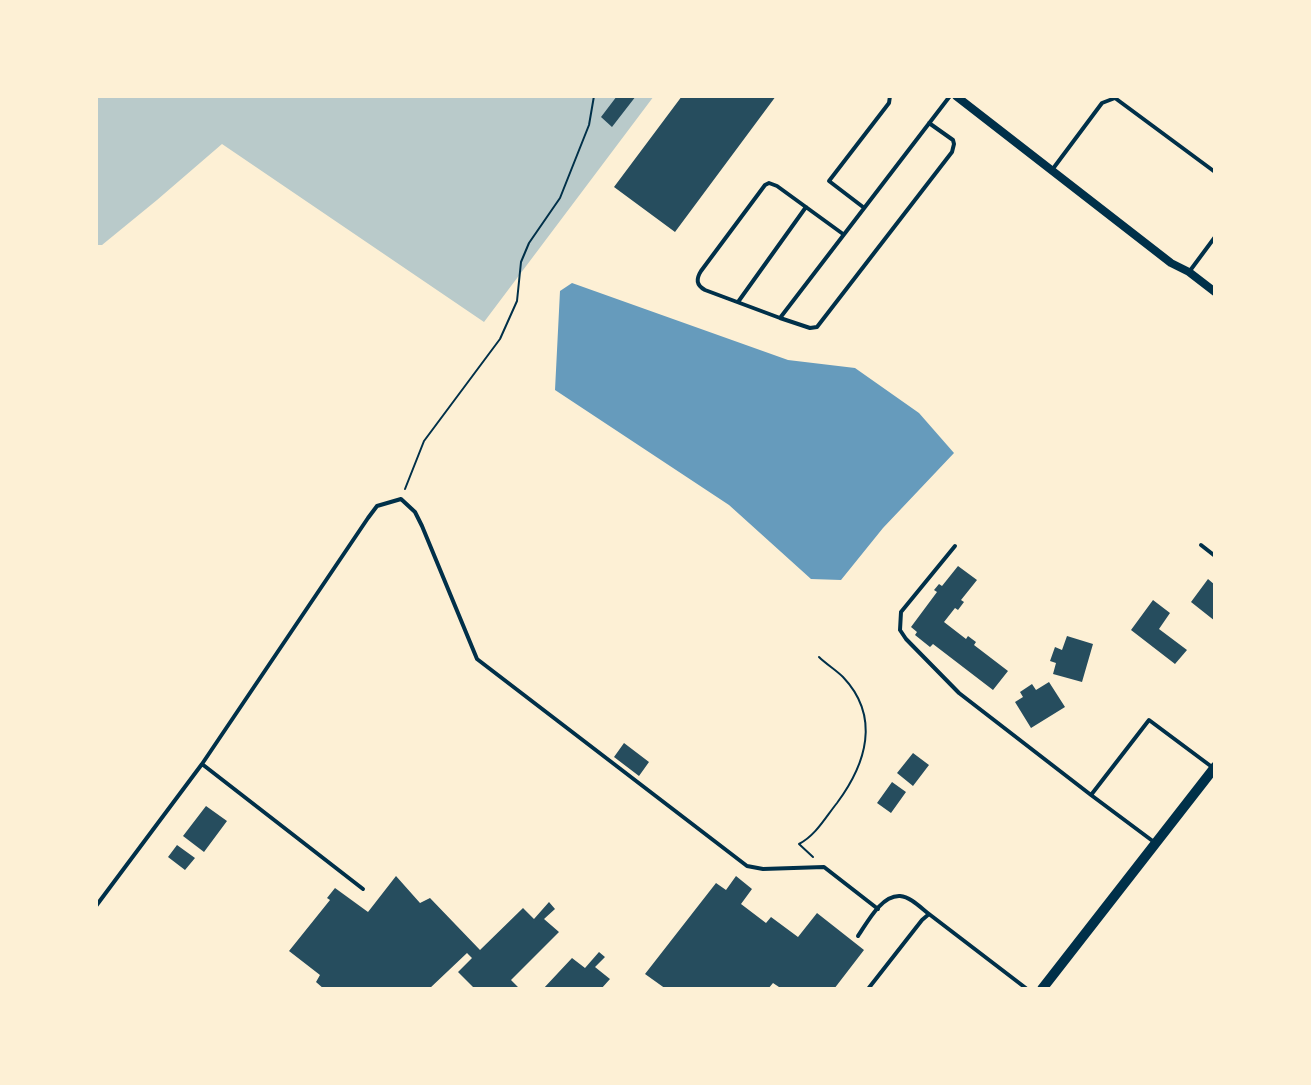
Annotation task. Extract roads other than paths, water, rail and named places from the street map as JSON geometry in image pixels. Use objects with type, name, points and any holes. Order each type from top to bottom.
[{"type":"street","points":[[956,96],[1171,263],[1215,292]]},
{"type":"street","points":[[1042,989],[1214,767]]},
{"type":"lane","points":[[863,207],[829,181],[889,103],[890,96]]},
{"type":"lane","points":[[780,318],[950,96]]},
{"type":"lane","points":[[1051,171],[1102,103],[1115,98],[1215,172]]},
{"type":"lane","points":[[843,234],[773,183],[765,185],[697,277],[700,287],[780,318],[810,328],[817,327],[952,152],[953,140],[929,123]]},
{"type":"lane","points":[[738,302],[806,207]]},
{"type":"lane","points":[[1189,272],[1215,237]]},
{"type":"lane","points":[[96,906],[202,764],[377,506],[401,499],[415,512],[422,526],[477,659],[747,866],[763,869],[824,867],[878,909]]},
{"type":"lane","points":[[1201,545],[1215,556]]},
{"type":"lane","points":[[955,546],[901,612],[900,630],[906,639],[959,693],[1155,843]]},
{"type":"lane","points":[[1091,795],[1149,720],[1214,767]]},
{"type":"lane","points":[[202,764],[363,889]]},
{"type":"lane","points":[[858,936],[889,898],[902,896],[1027,989]]},
{"type":"lane","points":[[868,989],[929,914]]},
{"type":"water","points":[[572,283],[788,360],[855,368],[919,413],[954,453],[883,528],[841,580],[811,579],[729,505],[555,390],[560,291]]}]
